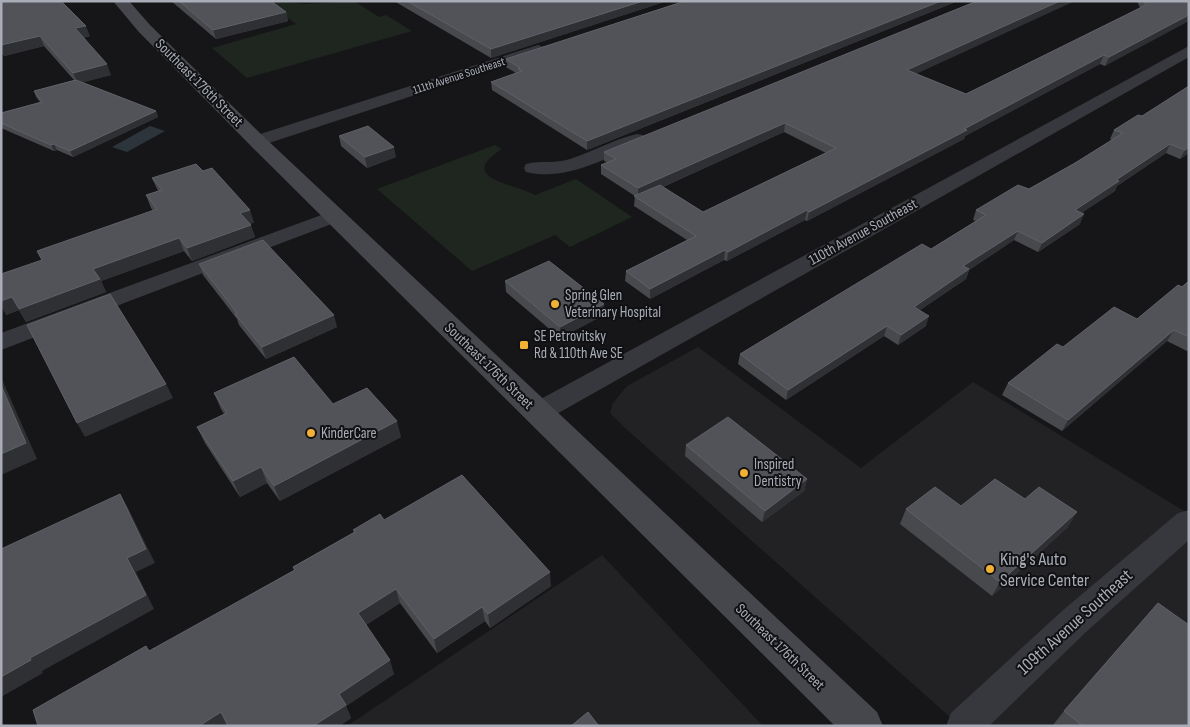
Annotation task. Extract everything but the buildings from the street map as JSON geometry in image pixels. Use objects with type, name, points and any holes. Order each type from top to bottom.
[{"type":"main road","name":"Southeast 176th Street","points":[[120,1],[257,141],[863,726]]},
{"type":"street","name":"111th Avenue Southeast","points":[[257,141],[548,47]]},
{"type":"street","name":"110th Avenue Southeast","points":[[537,413],[1189,51]]},
{"type":"street","points":[[533,168],[556,168],[575,164],[649,134]]},
{"type":"street","points":[[1,342],[335,216]]},
{"type":"street","name":"109th Avenue Southeast","points":[[964,726],[989,700],[1189,522]]},
{"type":"shaded area","points":[[281,1],[304,4],[354,1],[379,17],[386,15],[412,31],[247,78],[212,48],[296,24],[269,4]]},
{"type":"shaded area","points":[[150,126],[165,131],[127,152],[112,147]]},
{"type":"shaded area","points":[[495,145],[502,149],[489,159],[484,167],[487,174],[494,179],[535,195],[576,179],[632,217],[570,247],[555,235],[472,271],[377,189]]},
{"type":"shaded area","points":[[698,347],[861,468],[973,382],[1189,514],[1189,726],[960,726],[610,413],[613,403],[627,386]]},
{"type":"shaded area","points":[[602,555],[763,726],[347,726]]},
{"type":"place","name":"Spring Glen Veterinary Hospital","points":[[555,304]]},
{"type":"place","name":"SE Petrovitsky Rd & 110th Ave SE","points":[[524,345]]},
{"type":"place","name":"KinderCare","points":[[311,433]]},
{"type":"place","name":"Inspired Dentistry","points":[[744,473]]},
{"type":"place","name":"King's Auto Service Center","points":[[990,569]]}]
